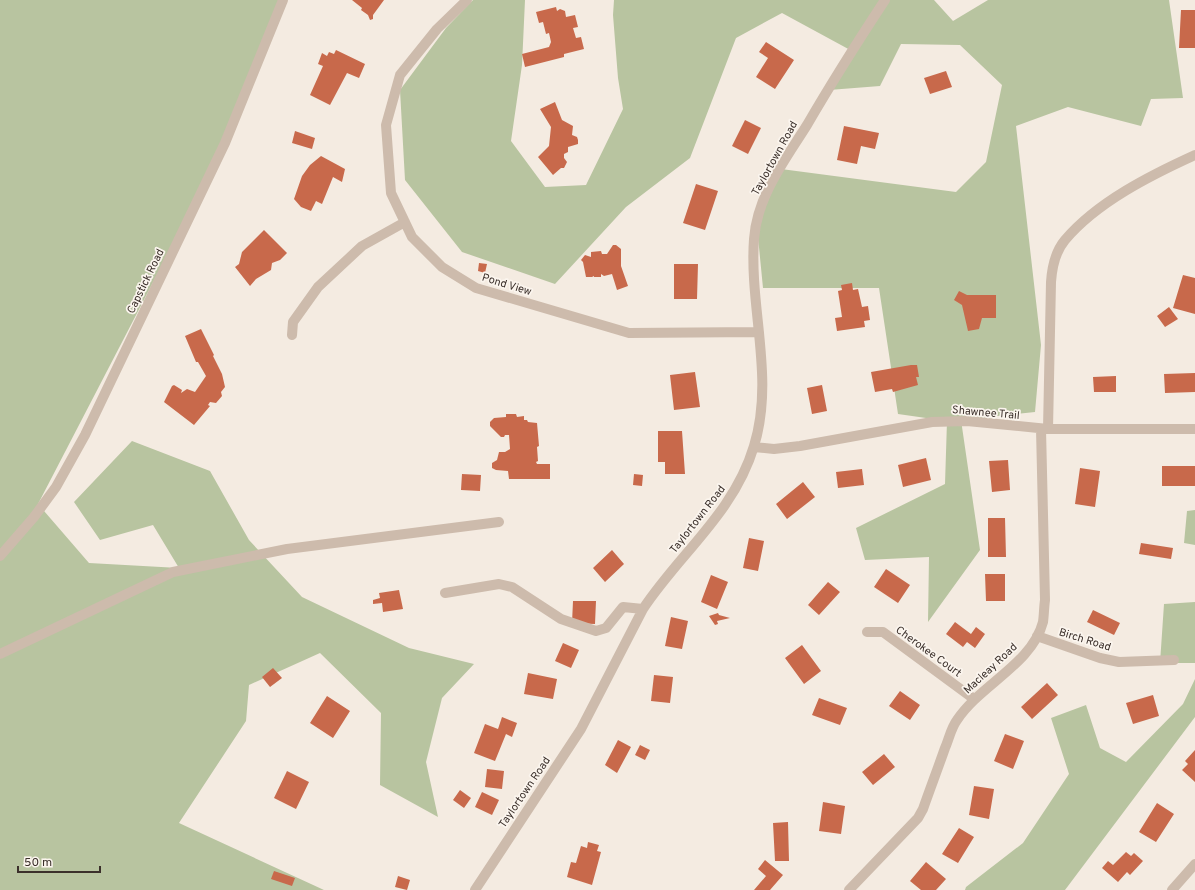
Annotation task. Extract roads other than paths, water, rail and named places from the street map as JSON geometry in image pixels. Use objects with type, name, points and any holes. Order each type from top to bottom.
[{"type":"street","name":"Capstick Road","points":[[0,556],[34,517],[72,462],[225,143],[283,0]]},
{"type":"street","name":"Pond View","points":[[467,0],[437,29],[400,75],[386,125],[391,193],[412,237],[442,267],[476,288],[629,333],[759,332]]},
{"type":"street","name":"Taylortown Road","points":[[475,890],[581,729],[643,609],[654,591],[729,501],[740,481],[754,447],[762,399],[762,366],[753,259],[756,222],[763,201],[773,181],[838,73],[885,0]]},
{"type":"street","name":"Macleay Road","points":[[849,890],[918,818],[923,809],[956,722],[974,699],[1014,664],[1029,648],[1037,636],[1043,622],[1045,600],[1045,429],[1050,282],[1052,267],[1057,253],[1065,240],[1088,217],[1134,185],[1195,155]]},
{"type":"street","points":[[292,335],[293,322],[318,287],[362,246],[405,222]]},
{"type":"street","name":"Shawnee Trail","points":[[754,447],[774,449],[800,446],[932,422],[950,421],[1045,429],[1195,429]]},
{"type":"street","points":[[0,654],[173,572],[287,549],[499,522]]},
{"type":"street","points":[[445,593],[499,584],[512,587],[561,619],[596,631],[606,628],[623,607],[643,609]]},
{"type":"street","name":"Cherokee Court","points":[[867,632],[883,632],[974,699]]},
{"type":"street","name":"Birch Road","points":[[1037,636],[1086,654],[1119,662],[1174,660]]},
{"type":"street","points":[[1172,890],[1195,864]]}]
